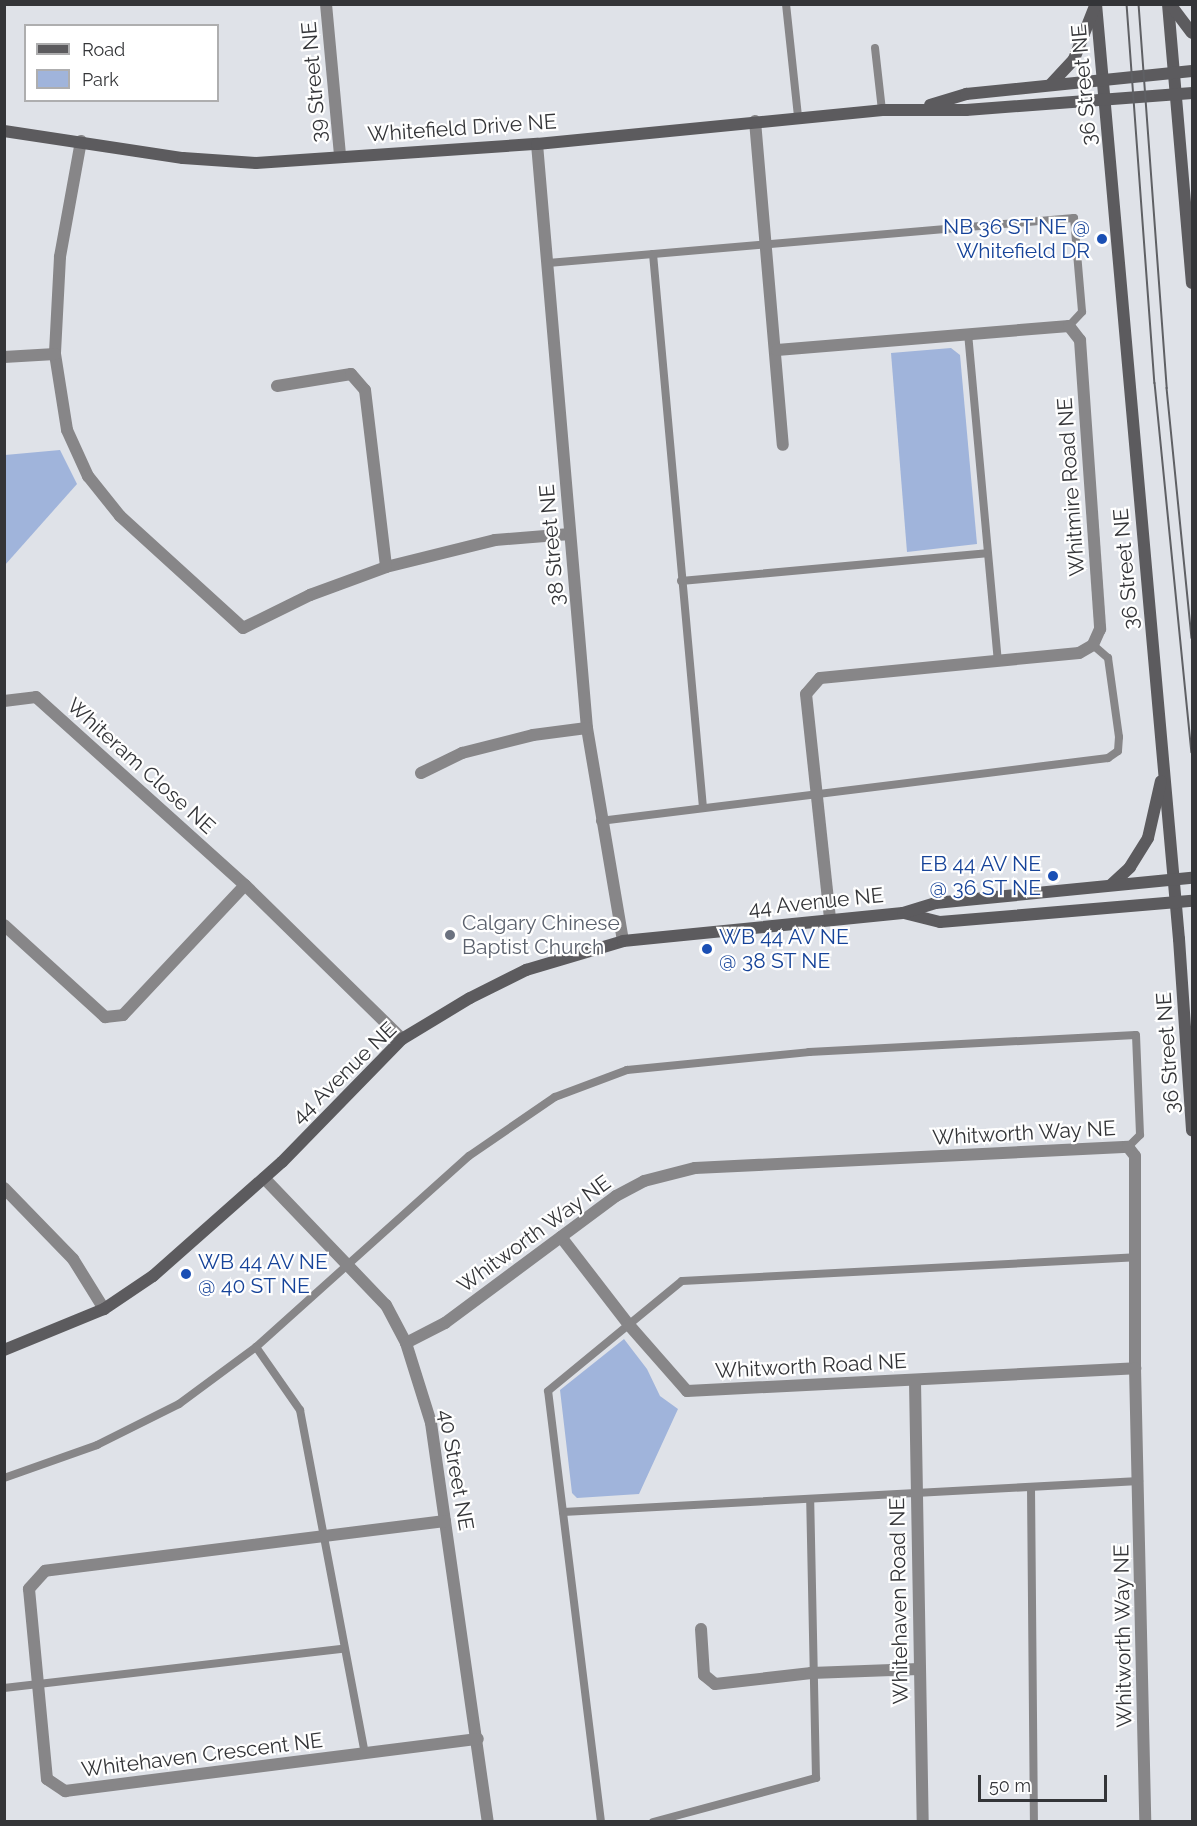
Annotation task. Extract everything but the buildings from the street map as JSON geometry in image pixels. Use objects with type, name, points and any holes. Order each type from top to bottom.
[{"type":"street","name":"39 Street NE","points":[[326,4],[340,156]]},
{"type":"street","name":"36 Street NE","points":[[1096,4],[1176,903],[1192,1131]]},
{"type":"street","points":[[1051,84],[1074,59],[1096,4]]},
{"type":"street","points":[[1169,4],[1192,33]]},
{"type":"street","points":[[1169,4],[1192,283]]},
{"type":"street","name":"Whitefield Drive NE","points":[[923,107],[966,94],[1103,78],[1192,71]]},
{"type":"street","name":"Whitefield Drive NE","points":[[4,131],[183,158],[256,163],[537,144],[882,110],[923,107],[966,110],[1192,93]]},
{"type":"street","points":[[755,121],[777,350],[783,445]]},
{"type":"street","points":[[81,141],[60,257],[55,354],[67,430],[88,476],[120,516],[243,628],[310,595],[386,567],[495,540],[570,534]]},
{"type":"street","name":"38 Street NE","points":[[537,144],[587,728],[600,821],[623,941]]},
{"type":"street","points":[[1188,236],[1192,220]]},
{"type":"street","points":[[777,350],[1069,326]]},
{"type":"street","name":"Whitmire Road NE","points":[[1069,326],[1080,340],[1081,352],[1100,629],[1093,645]]},
{"type":"street","points":[[4,357],[55,354]]},
{"type":"street","points":[[277,386],[351,374],[365,390],[386,567]]},
{"type":"street","points":[[830,920],[806,694],[820,678],[1079,653],[1093,645]]},
{"type":"street","name":"Whiteram Close NE","points":[[4,701],[36,697],[245,885],[402,1039]]},
{"type":"street","points":[[421,772],[462,753],[533,735],[587,728]]},
{"type":"street","points":[[1111,885],[1131,867],[1148,838],[1163,768]]},
{"type":"street","name":"44 Avenue NE","points":[[4,1350],[104,1309],[153,1276],[264,1178],[402,1039],[470,998],[526,970],[623,941],[903,913],[935,903],[1192,878]]},
{"type":"street","points":[[4,925],[105,1017],[123,1015],[245,885]]},
{"type":"street","name":"44 Avenue NE","points":[[903,913],[940,922],[1192,901]]},
{"type":"street","name":"Whitworth Way NE","points":[[406,1344],[446,1323],[616,1196],[644,1181],[695,1168],[1128,1147],[1135,1156],[1135,1368],[1140,1481],[1145,1821]]},
{"type":"street","name":"40 Street NE","points":[[264,1178],[350,1264],[386,1305],[406,1344],[431,1423],[488,1821]]},
{"type":"street","points":[[4,1188],[73,1259],[104,1309]]},
{"type":"street","name":"Whitworth Road NE","points":[[561,1237],[629,1325],[687,1391],[1135,1368]]},
{"type":"street","name":"Whitehaven Road NE","points":[[915,1380],[923,1821]]},
{"type":"street","name":"Whitehaven Crescent NE","points":[[445,1521],[45,1571],[29,1589],[47,1779],[66,1791],[478,1739]]},
{"type":"street","points":[[702,1629],[704,1674],[715,1684],[811,1673],[919,1669]]},
{"type":"lane","points":[[786,4],[798,117]]},
{"type":"lane","points":[[875,48],[882,110]]},
{"type":"lane","points":[[548,263],[1074,218],[1082,312],[1069,326]]},
{"type":"lane","points":[[653,254],[703,808]]},
{"type":"lane","points":[[968,333],[998,660]]},
{"type":"lane","points":[[681,581],[987,553]]},
{"type":"lane","points":[[600,821],[1108,758],[1118,751],[1119,737],[1108,658],[1093,645]]},
{"type":"lane","points":[[4,1478],[97,1445],[179,1404],[256,1347],[469,1156],[555,1097],[627,1070],[809,1052],[1136,1035],[1140,1135],[1128,1147]]},
{"type":"lane","points":[[601,1821],[548,1391],[682,1281],[1136,1257]]},
{"type":"lane","points":[[256,1347],[300,1410],[343,1649],[365,1754]]},
{"type":"lane","points":[[563,1512],[1140,1481]]},
{"type":"lane","points":[[1031,1487],[1034,1821]]},
{"type":"lane","points":[[653,1821],[816,1778],[811,1673],[810,1499]]},
{"type":"lane","points":[[4,1688],[343,1649]]},
{"type":"green space","points":[[951,348],[960,355],[977,544],[907,552],[891,353]]},
{"type":"green space","points":[[60,450],[77,484],[5,565],[5,455]]},
{"type":"green space","points":[[624,1339],[647,1369],[660,1396],[678,1409],[639,1494],[577,1498],[572,1493],[560,1390]]},
{"type":"tram line","points":[[1127,4],[1155,383],[1192,752]]},
{"type":"tram line","points":[[1139,4],[1167,388],[1192,638]]},
{"type":"place","name":"NB 36 ST NE @ Whitefield DR","points":[[1102,239]]},
{"type":"place","name":"EB 44 AV NE @ 36 ST NE","points":[[1053,876]]},
{"type":"place","name":"Calgary Chinese Baptist Church","points":[[450,935]]},
{"type":"place","name":"WB 44 AV NE @ 38 ST NE","points":[[707,949]]},
{"type":"place","name":"WB 44 AV NE @ 40 ST NE","points":[[186,1274]]}]
